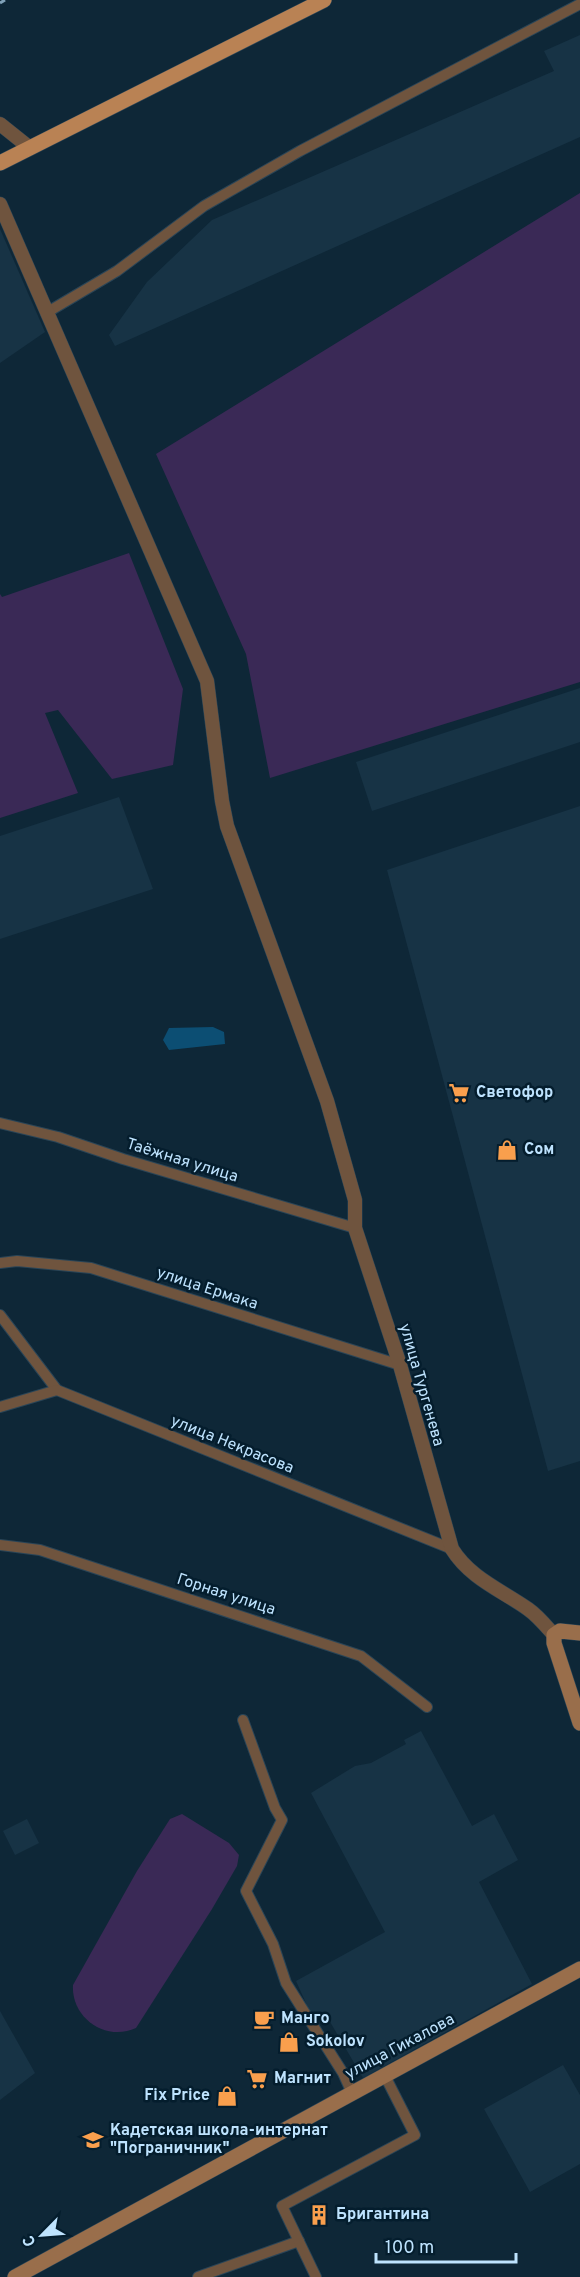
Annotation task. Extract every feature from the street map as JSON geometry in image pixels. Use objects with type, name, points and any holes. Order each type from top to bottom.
[{"type":"main road","points":[[0,163],[324,0]]},
{"type":"main road","points":[[580,1633],[560,1631],[554,1635],[554,1644],[580,1723]]},
{"type":"main road","name":"улица Гикалова","points":[[15,2277],[580,1969]]},
{"type":"street","points":[[46,313],[117,271],[214,201],[300,151],[580,4]]},
{"type":"street","points":[[0,124],[30,148]]},
{"type":"street","name":"улица Тургенева","points":[[0,204],[207,681],[227,826],[327,1101],[356,1200],[355,1228],[400,1365],[452,1549],[460,1562],[478,1577],[530,1610],[554,1635]]},
{"type":"street","name":"Таёжная улица","points":[[0,1122],[58,1137],[123,1159],[355,1228]]},
{"type":"street","name":"улица Ермака","points":[[0,1263],[17,1262],[91,1268],[400,1365]]},
{"type":"street","points":[[0,1315],[57,1390],[0,1407]]},
{"type":"street","name":"улица Некрасова","points":[[57,1390],[452,1549]]},
{"type":"street","name":"Горная улица","points":[[0,1545],[40,1550],[361,1656],[427,1707]]},
{"type":"street","points":[[243,1720],[275,1808],[282,1820],[246,1891],[273,1944],[286,1983],[343,2073],[352,2093]]},
{"type":"street","points":[[316,2277],[282,2206],[415,2135],[385,2076]]},
{"type":"street","points":[[198,2277],[299,2241]]},
{"type":"shaded area","points":[[580,35],[580,137],[115,346],[109,335],[147,282],[212,220],[554,71],[544,51]]},
{"type":"shaded area","points":[[580,193],[580,682],[270,778],[246,654],[156,454]]},
{"type":"shaded area","points":[[0,229],[45,332],[0,363]]},
{"type":"shaded area","points":[[129,553],[183,689],[173,765],[112,779],[58,710],[45,713],[78,793],[0,818],[0,594],[2,597]]},
{"type":"shaded area","points":[[580,688],[580,742],[372,811],[356,762]]},
{"type":"shaded area","points":[[119,797],[153,889],[0,939],[0,836]]},
{"type":"shaded area","points":[[580,806],[580,1461],[548,1471],[387,870]]},
{"type":"shaded area","points":[[421,1731],[472,1826],[494,1814],[518,1860],[479,1882],[532,1984],[363,2078],[326,2015],[314,2021],[296,1981],[385,1932],[311,1793],[355,1766],[371,1763],[406,1744],[404,1740]]},
{"type":"shaded area","points":[[182,1814],[229,1843],[239,1855],[237,1866],[136,2028],[125,2032],[102,2029],[84,2017],[78,2008],[73,1985],[137,1871],[170,1819]]},
{"type":"shaded area","points":[[27,1819],[39,1843],[15,1855],[3,1831]]},
{"type":"shaded area","points":[[0,2011],[35,2073],[0,2100]]},
{"type":"shaded area","points":[[563,2065],[580,2095],[580,2164],[530,2192],[484,2109]]},
{"type":"water","points":[[213,1027],[224,1032],[225,1044],[169,1050],[163,1040],[169,1028]]},
{"type":"railway","points":[[0,3],[5,0]]},
{"type":"place","name":"Светофор","points":[[459,1093]]},
{"type":"place","name":"Сом","points":[[507,1150]]},
{"type":"place","name":"Манго","points":[[264,2019]]},
{"type":"place","name":"Sokolov","points":[[289,2042]]},
{"type":"place","name":"Магнит","points":[[257,2079]]},
{"type":"place","name":"Fix Price","points":[[227,2096]]},
{"type":"place","name":"Кадетская школа-интернат \"Пограничник\"","points":[[93,2140]]},
{"type":"place","name":"Бригантина","points":[[319,2215]]}]
